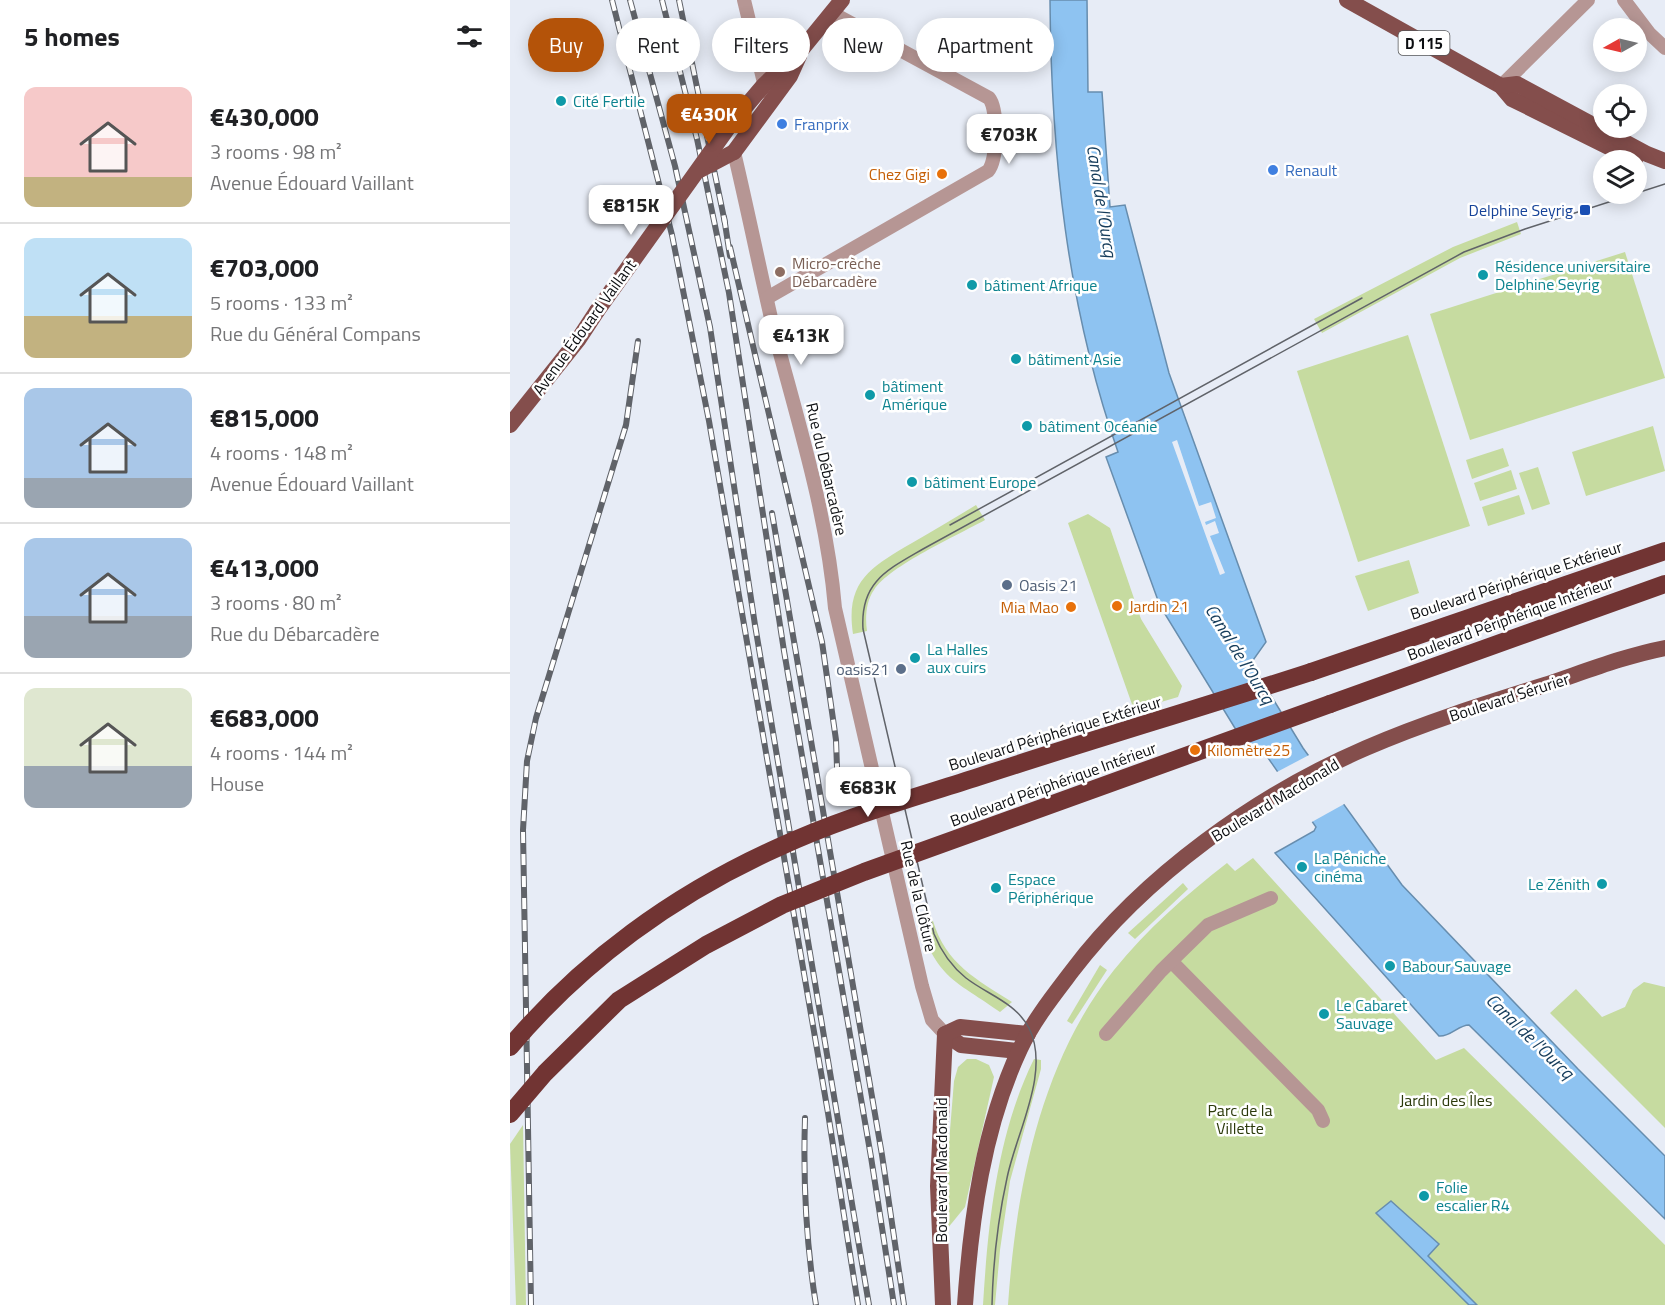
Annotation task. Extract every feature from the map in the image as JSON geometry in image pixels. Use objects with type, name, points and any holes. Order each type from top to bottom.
[{"type":"highway","name":"Boulevard Périphérique Extérieur","points":[[510,1047],[552,1001],[636,929],[698,889],[777,848],[856,816],[1311,672],[1665,551]]},
{"type":"highway","name":"Boulevard Périphérique Intérieur","points":[[510,1114],[545,1073],[619,1000],[706,945],[782,906],[864,872],[1665,584]]},
{"type":"main road","name":"D 115","points":[[1347,0],[1501,86],[1512,99],[1614,150]]},
{"type":"main road","name":"Avenue Édouard Vaillant","points":[[810,39],[837,6]]},
{"type":"main road","name":"Avenue Édouard Vaillant","points":[[510,425],[578,340],[730,125],[778,72]]},
{"type":"main road","name":"Avenue Édouard Vaillant","points":[[700,170],[734,152],[792,72]]},
{"type":"main road","name":"D 115","points":[[1501,86],[1517,84],[1647,154],[1665,161]]},
{"type":"main road","name":"D 115","points":[[1647,166],[1665,166]]},
{"type":"main road","name":"Boulevard Sérurier","points":[[1355,753],[1455,713],[1663,648]]},
{"type":"main road","name":"Boulevard Macdonald","points":[[965,1305],[980,1183],[996,1117],[1018,1051],[1047,1003],[1092,945],[1144,893],[1207,841],[1280,794],[1355,753]]},
{"type":"main road","points":[[945,1034],[960,1027],[1028,1034]]},
{"type":"main road","points":[[945,1034],[961,1045],[1018,1051]]},
{"type":"main road","name":"Boulevard Macdonald","points":[[943,1305],[938,1186],[945,1034]]},
{"type":"street","points":[[744,0],[769,104]]},
{"type":"street","points":[[1501,86],[1588,0]]},
{"type":"street","points":[[1624,0],[1649,33],[1665,48]]},
{"type":"street","points":[[767,298],[988,171],[994,157],[994,115],[991,100],[837,6]]},
{"type":"street","name":"Rue du Débarcadère","points":[[734,152],[767,298],[809,463],[834,585]]},
{"type":"street","name":"Rue de la Clôture","points":[[834,585],[840,630],[924,994],[932,1020],[945,1034]]},
{"type":"street","points":[[1106,1034],[1208,925],[1271,898]]},
{"type":"street","points":[[1172,962],[1318,1110],[1323,1121]]},
{"type":"green space","points":[[1517,222],[1521,234],[1460,258],[1322,333],[1314,319],[1453,247]]},
{"type":"green space","points":[[1625,252],[1665,378],[1470,440],[1430,314]]},
{"type":"green space","points":[[1408,335],[1470,526],[1358,562],[1297,371]]},
{"type":"green space","points":[[1653,426],[1665,471],[1586,496],[1572,452]]},
{"type":"green space","points":[[1503,448],[1509,466],[1472,479],[1466,460]]},
{"type":"green space","points":[[1538,467],[1550,504],[1532,510],[1519,473]]},
{"type":"green space","points":[[1511,470],[1517,489],[1480,501],[1474,483]]},
{"type":"green space","points":[[1519,495],[1525,514],[1488,526],[1482,507]]},
{"type":"green space","points":[[976,505],[985,520],[909,561],[882,581],[869,599],[866,615],[867,631],[853,634],[853,601],[857,588],[873,568]]},
{"type":"green space","name":"Jardin 21","points":[[1088,514],[1110,528],[1141,619],[1182,686],[1178,697],[1134,710],[1068,523]]},
{"type":"green space","points":[[1409,560],[1419,593],[1368,611],[1355,576]]},
{"type":"green space","name":"Parc de la Villette","points":[[1253,858],[1436,1060],[1464,1048],[1665,1245],[1665,1305],[1008,1305],[1018,1217],[1026,1173],[1036,1129],[1067,1045],[1089,1006],[1114,970],[1153,927],[1227,863],[1235,871]]},
{"type":"green space","points":[[1183,883],[1188,889],[1135,939],[1128,933]]},
{"type":"green space","points":[[933,921],[946,949],[954,959],[975,978],[1012,1002],[1000,1012],[961,985],[942,968],[934,957],[920,924]]},
{"type":"green space","points":[[1100,965],[1107,970],[1072,1024],[1067,1021]]},
{"type":"green space","points":[[1644,982],[1665,987],[1665,1128],[1550,1013],[1576,989],[1602,1017],[1625,1007],[1633,990]]},
{"type":"green space","points":[[967,1059],[976,1059],[989,1065],[994,1077],[965,1207],[947,1229],[945,1192],[954,1081],[958,1067]]},
{"type":"green space","points":[[1034,1059],[1041,1060],[1041,1069],[1010,1181],[995,1305],[983,1305],[996,1179],[1011,1118]]},
{"type":"green space","points":[[523,1125],[526,1305],[516,1305],[510,1144]]},
{"type":"water","name":"Canal de l'Ourcq","points":[[1050,0],[1087,0],[1088,92],[1102,92],[1110,207],[1125,205],[1169,373],[1266,642],[1251,663],[1303,748],[1402,885],[1578,1069],[1665,1156],[1665,1219],[1469,1025],[1447,1035],[1439,1036],[1275,853],[1314,831],[1316,827],[1266,755],[1249,751],[1160,606],[1106,457],[1118,452],[1100,397],[1086,341],[1065,229],[1052,72],[1054,72],[1054,18],[1050,18]]},
{"type":"water","points":[[1391,1201],[1439,1244],[1428,1256],[1477,1305],[1469,1305],[1376,1213]]},
{"type":"pier","points":[[1177,440],[1199,506],[1211,502],[1216,518],[1205,522],[1206,525],[1215,521],[1219,533],[1210,536],[1225,573],[1220,575],[1172,442]]},
{"type":"pier","points":[[1311,754],[1346,803],[1310,823],[1275,773]]},
{"type":"tram line","points":[[992,1305],[1001,1209],[1011,1160],[1030,1103],[1036,1064],[1035,1045],[1023,1019],[1009,1005],[974,984],[961,973],[947,958],[934,934],[863,629],[863,613],[871,589],[887,571],[923,549],[1464,252],[1525,229],[1665,184]]},
{"type":"tram line","points":[[950,525],[1362,298]]},
{"type":"railway","points":[[612,0],[672,235],[709,421],[828,1113],[858,1305]]},
{"type":"railway","points":[[630,0],[675,166],[710,327],[755,625],[869,1305]]},
{"type":"railway","points":[[662,0],[697,139],[729,293],[784,651],[871,1157],[894,1305]]},
{"type":"railway","points":[[679,0],[725,223]]},
{"type":"railway","points":[[724,217],[730,256]]},
{"type":"railway","points":[[730,247],[822,642],[836,740],[838,794]]},
{"type":"railway","points":[[531,1305],[523,830],[527,761],[536,718],[626,425],[638,341]]},
{"type":"railway","points":[[772,513],[882,1155],[904,1305]]},
{"type":"railway","points":[[805,1118],[806,1212],[816,1305]]},
{"type":"place","name":"Cité Fertile","points":[[561,101]]},
{"type":"place","name":"Franprix","points":[[782,124]]},
{"type":"place","name":"Renault","points":[[1273,170]]},
{"type":"place","name":"Chez Gigi","points":[[942,174]]},
{"type":"place","name":"Delphine Seyrig","points":[[1585,210]]},
{"type":"place","name":"Micro-crèche Débarcadère","points":[[780,272]]},
{"type":"place","name":"Résidence universitaire Delphine Seyrig","points":[[1483,275]]},
{"type":"place","name":"bâtiment Afrique","points":[[972,285]]},
{"type":"place","name":"bâtiment Asie","points":[[1016,359]]},
{"type":"place","name":"bâtiment Amérique","points":[[870,395]]},
{"type":"place","name":"bâtiment Océanie","points":[[1027,426]]},
{"type":"place","name":"bâtiment Europe","points":[[912,482]]},
{"type":"place","name":"Oasis 21","points":[[1007,585]]},
{"type":"place","name":"Jardin 21","points":[[1117,606]]},
{"type":"place","name":"Mia Mao","points":[[1071,607]]},
{"type":"place","name":"La Halles aux cuirs","points":[[915,658]]},
{"type":"place","name":"oasis21","points":[[901,669]]},
{"type":"place","name":"Kilomètre25","points":[[1195,750]]},
{"type":"place","name":"La Péniche cinéma","points":[[1302,867]]},
{"type":"place","name":"Le Zénith","points":[[1602,884]]},
{"type":"place","name":"Espace Périphérique","points":[[996,888]]},
{"type":"place","name":"Babour Sauvage","points":[[1390,966]]},
{"type":"place","name":"Le Cabaret Sauvage","points":[[1324,1014]]},
{"type":"place","name":"Folie escalier R4","points":[[1424,1196]]},
{"type":"park label","name":"Jardin des Îles","points":[[1446,1100]]}]
